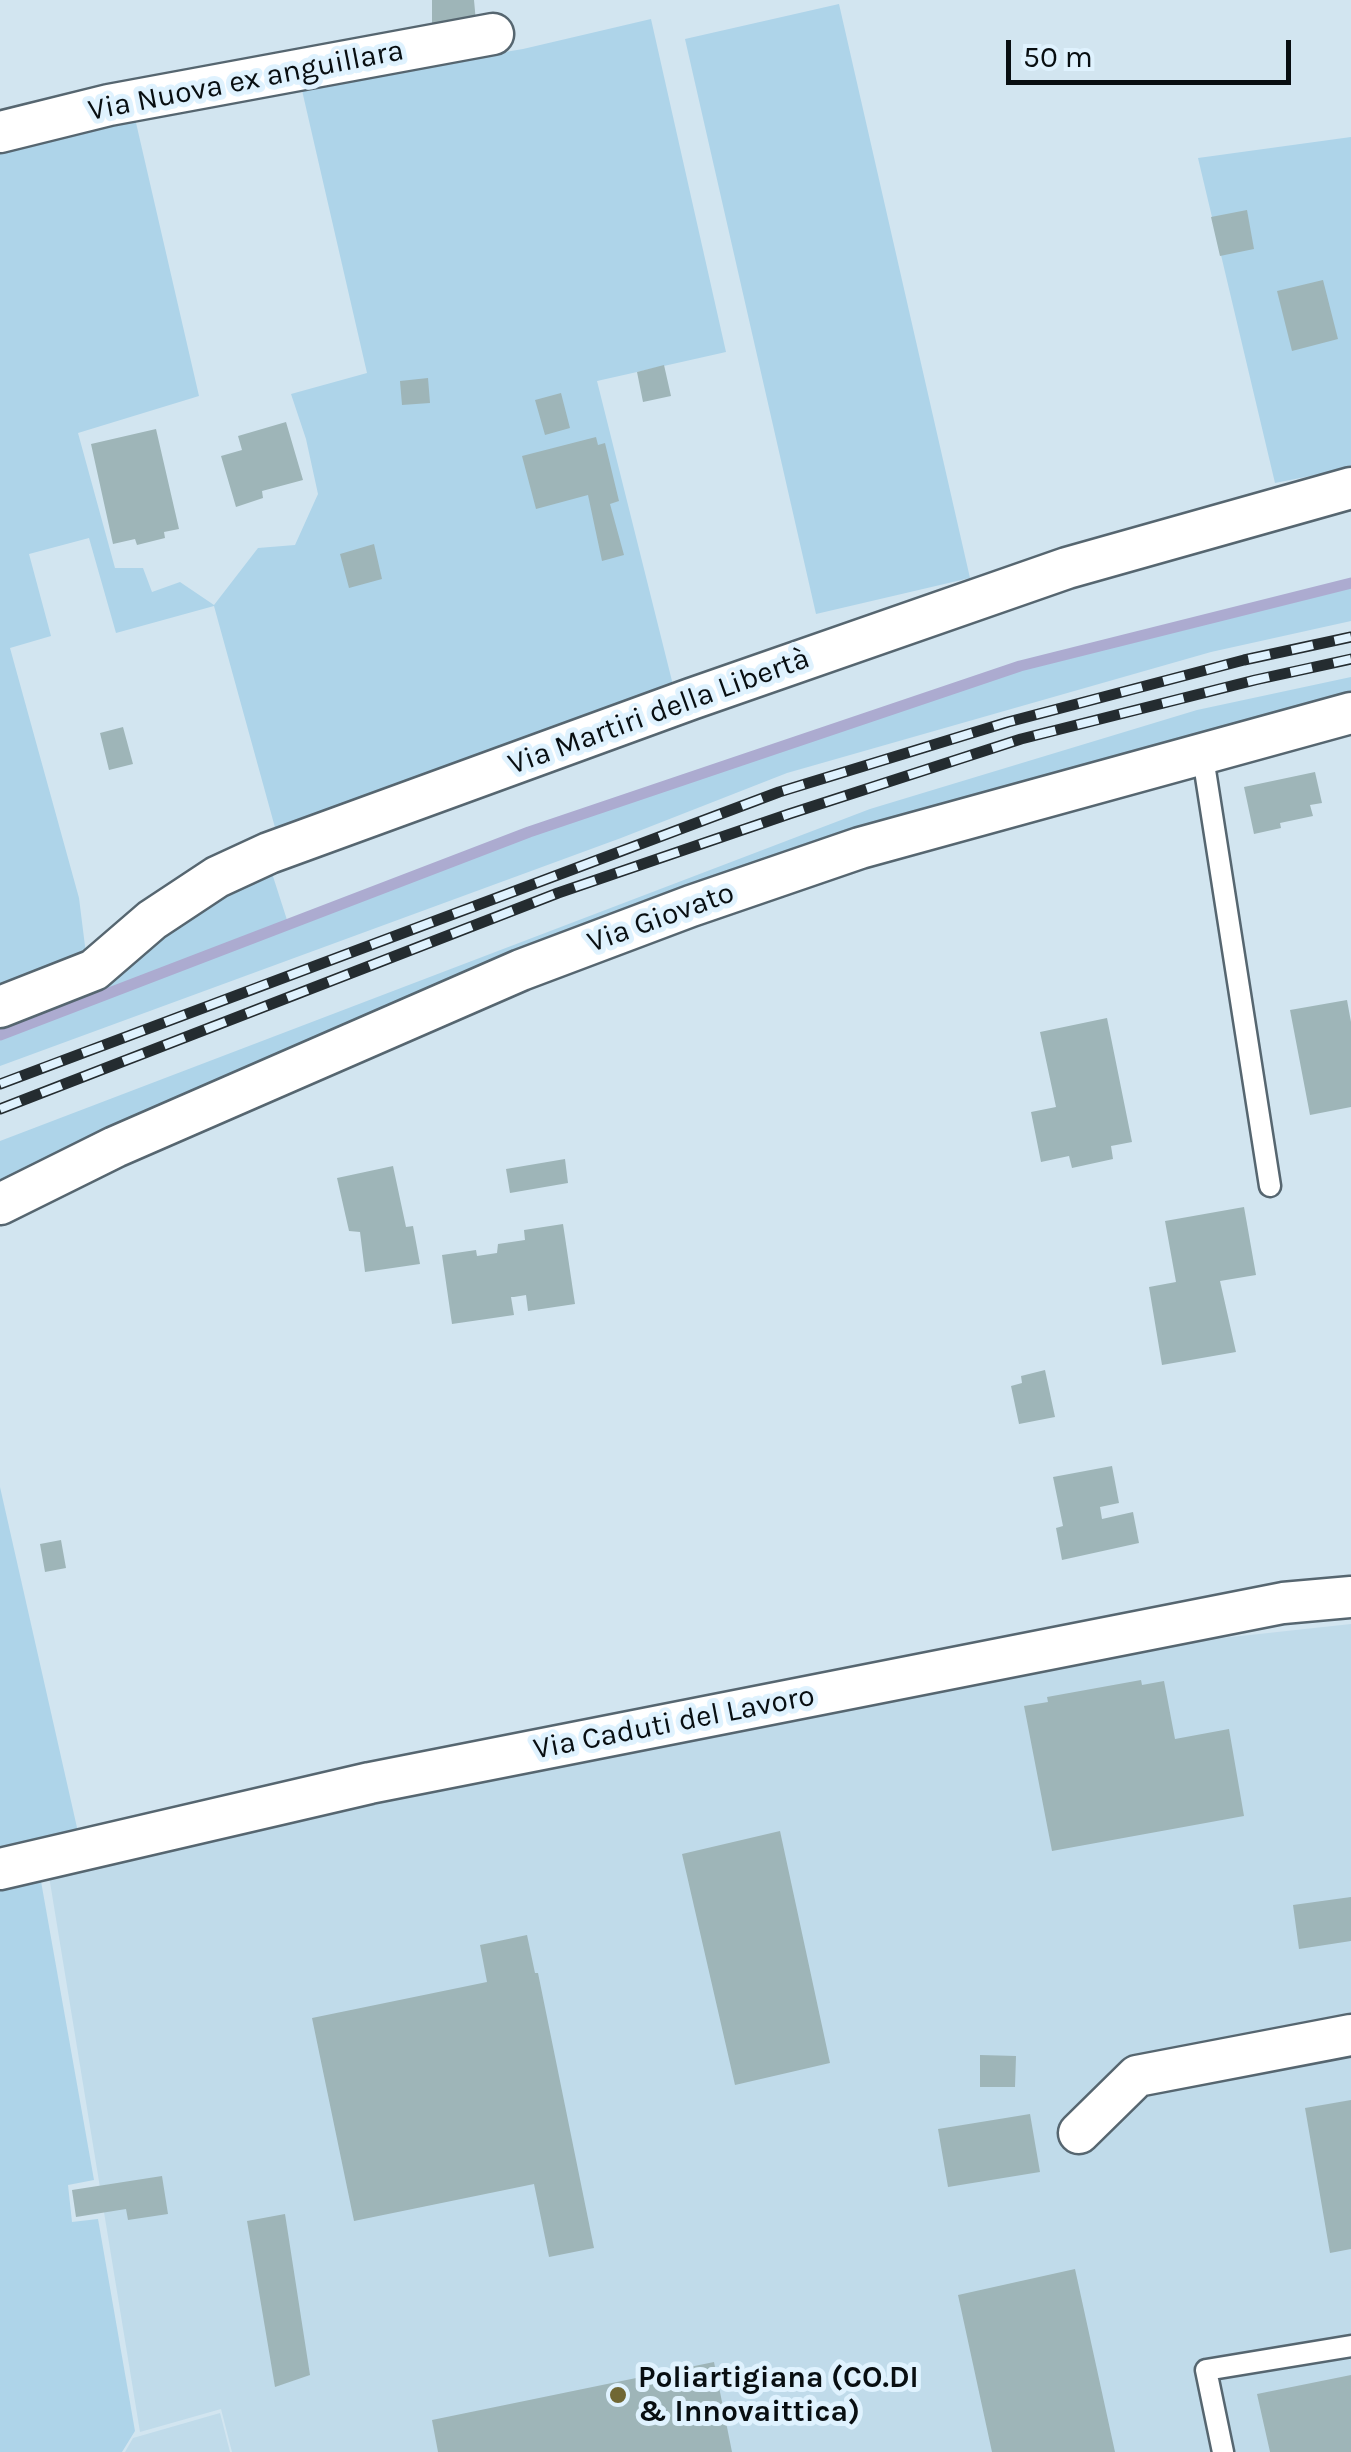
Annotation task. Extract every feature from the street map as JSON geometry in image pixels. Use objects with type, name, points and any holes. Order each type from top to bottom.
[{"type":"street","name":"Via Nuova ex anguillara","points":[[0,132],[110,105],[493,34]]},
{"type":"street","name":"Via Martiri della Libertà","points":[[0,1008],[94,970],[152,920],[217,877],[269,853],[1067,568],[1351,488]]},
{"type":"street","name":"Via Giovato","points":[[0,1204],[133,1140],[589,944],[860,848],[1351,713]]},
{"type":"street","name":"Via Caduti del Lavoro","points":[[0,1869],[370,1783],[1283,1604],[1351,1597]]},
{"type":"street","points":[[1079,2134],[1137,2076],[1351,2035]]},
{"type":"lane","points":[[1202,752],[1270,1186]]},
{"type":"lane","points":[[1223,2452],[1206,2370],[1351,2346]]},
{"type":"shaded area","points":[[839,4],[970,578],[816,614],[685,39]]},
{"type":"shaded area","points":[[651,19],[726,352],[597,381],[675,693],[279,842],[214,606],[116,633],[89,538],[29,554],[51,636],[10,648],[79,898],[87,962],[0,993],[0,143],[134,114],[199,396],[78,433],[115,568],[143,568],[152,592],[180,582],[214,605],[258,548],[295,545],[318,494],[291,394],[367,373],[301,86],[523,49]]},
{"type":"shaded area","points":[[1351,137],[1351,468],[1275,483],[1198,158]]},
{"type":"shaded area","points":[[1351,583],[1351,621],[1211,652],[787,773],[0,1066],[0,1019],[269,864],[288,923],[529,832],[1020,666]]},
{"type":"shaded area","points":[[1351,677],[1351,703],[867,838],[0,1190],[0,1141],[870,809],[1197,710]]},
{"type":"shaded area","points":[[0,1487],[78,1832],[0,1852]]},
{"type":"shaded area","points":[[1351,1624],[1351,2452],[232,2452],[221,2409],[140,2432],[48,1870],[1056,1656]]},
{"type":"shaded area","points":[[39,1870],[94,2180],[68,2185],[72,2222],[98,2219],[135,2431],[122,2452],[0,2452],[0,1879]]},
{"type":"shaded area","points":[[220,2413],[230,2452],[125,2452],[133,2438]]},
{"type":"building","points":[[432,0],[474,0],[476,22],[432,23]]},
{"type":"building","points":[[1247,210],[1254,249],[1220,256],[1211,217]]},
{"type":"building","points":[[1323,280],[1338,339],[1292,351],[1277,291]]},
{"type":"building","points":[[664,365],[671,396],[643,402],[637,372]]},
{"type":"building","points":[[428,378],[430,403],[402,405],[400,381]]},
{"type":"building","points":[[561,393],[570,428],[545,435],[535,400]]},
{"type":"building","points":[[286,422],[303,480],[262,491],[263,498],[236,507],[221,456],[242,450],[238,436]]},
{"type":"building","points":[[156,429],[179,529],[164,532],[165,538],[137,545],[135,539],[113,544],[91,444]]},
{"type":"building","points":[[596,437],[598,445],[605,443],[619,501],[610,504],[624,555],[602,561],[588,495],[536,509],[522,456]]},
{"type":"building","points":[[374,544],[382,579],[349,588],[340,554]]},
{"type":"building","points":[[123,727],[133,764],[109,770],[100,733]]},
{"type":"building","points":[[1315,772],[1322,803],[1310,805],[1313,816],[1254,834],[1244,787]]},
{"type":"building","points":[[1347,1000],[1351,1022],[1351,1107],[1310,1115],[1290,1010]]},
{"type":"building","points":[[1107,1018],[1132,1142],[1111,1146],[1113,1159],[1072,1168],[1069,1156],[1041,1162],[1031,1112],[1056,1107],[1040,1032]]},
{"type":"building","points":[[565,1159],[568,1183],[510,1193],[506,1169]]},
{"type":"building","points":[[393,1166],[406,1227],[413,1226],[420,1264],[365,1272],[360,1232],[349,1231],[337,1178]]},
{"type":"building","points":[[1244,1207],[1256,1275],[1220,1281],[1236,1352],[1162,1365],[1149,1287],[1176,1282],[1165,1221]]},
{"type":"building","points":[[563,1224],[575,1304],[528,1311],[526,1295],[511,1297],[514,1315],[452,1324],[442,1255],[476,1250],[477,1256],[497,1253],[498,1244],[525,1240],[524,1230]]},
{"type":"building","points":[[1045,1370],[1055,1417],[1019,1424],[1011,1386],[1022,1383],[1021,1376]]},
{"type":"building","points":[[1112,1466],[1119,1503],[1100,1507],[1102,1519],[1133,1512],[1139,1543],[1062,1560],[1056,1528],[1063,1526],[1053,1477]]},
{"type":"building","points":[[61,1540],[66,1568],[45,1572],[40,1544]]},
{"type":"building","points":[[1141,1680],[1142,1685],[1164,1681],[1175,1739],[1229,1729],[1244,1816],[1052,1851],[1024,1706],[1048,1702],[1047,1697]]},
{"type":"building","points":[[780,1831],[830,2063],[735,2085],[682,1854]]},
{"type":"building","points":[[1351,1897],[1351,1941],[1299,1949],[1293,1905]]},
{"type":"building","points":[[527,1935],[594,2248],[549,2257],[534,2184],[354,2221],[312,2018],[487,1982],[480,1945]]},
{"type":"building","points":[[980,2055],[1016,2056],[1015,2087],[980,2087]]},
{"type":"building","points":[[1351,2100],[1351,2249],[1330,2253],[1305,2108]]},
{"type":"building","points":[[1030,2114],[1040,2172],[948,2187],[938,2129]]},
{"type":"building","points":[[162,2176],[168,2214],[128,2220],[126,2209],[76,2217],[72,2190]]},
{"type":"building","points":[[285,2214],[310,2375],[275,2387],[247,2221]]},
{"type":"building","points":[[1075,2269],[1115,2452],[992,2452],[958,2295]]},
{"type":"building","name":"Poliartigiana (CO.DI & Innovaittica)","points":[[714,2362],[732,2452],[438,2452],[432,2420]]},
{"type":"building","points":[[1351,2375],[1351,2452],[1270,2452],[1257,2394]]},
{"type":"waterway","points":[[0,1035],[529,832],[1020,666],[1351,583]]},
{"type":"railway","points":[[0,1084],[779,792],[1008,722],[1244,660],[1351,637]]},
{"type":"railway","points":[[0,1109],[558,893],[789,814],[1021,739],[1351,659]]},
{"type":"place","name":"Poliartigiana (CO.DI & Innovaittica)","points":[[618,2395]]}]
